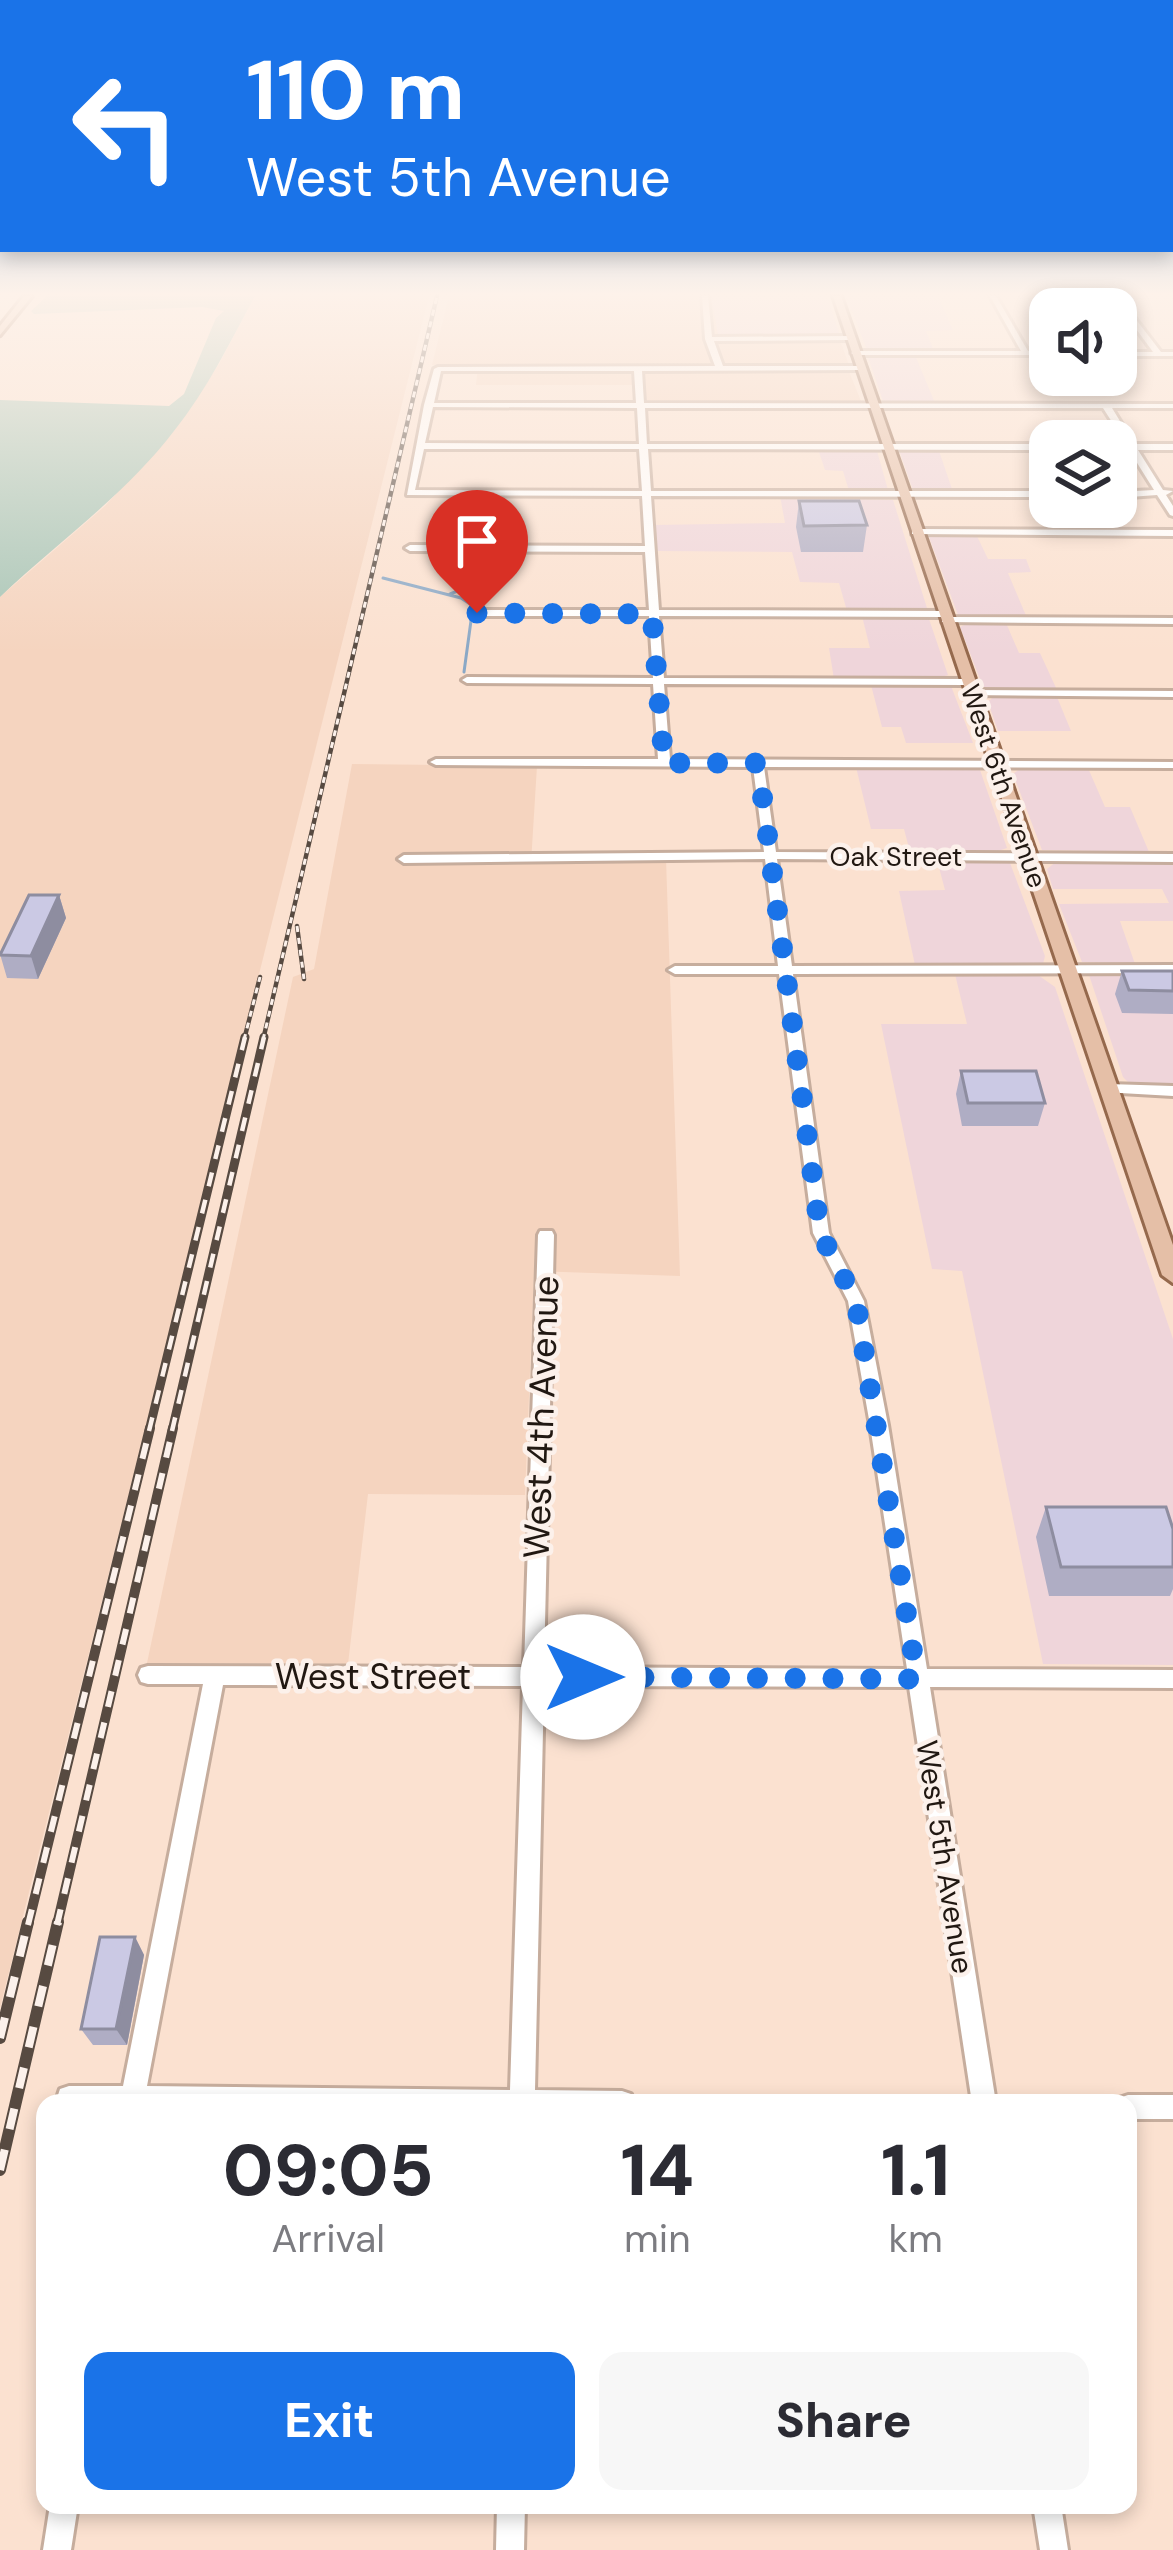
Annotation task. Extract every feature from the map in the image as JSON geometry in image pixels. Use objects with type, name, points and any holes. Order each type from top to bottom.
[{"type":"main road","name":"West 6th Avenue","points":[[875,415],[1108,1089],[1168,1246],[1173,1275]]},
{"type":"street","points":[[426,415],[410,493],[1029,494]]},
{"type":"street","points":[[640,415],[664,763]]},
{"type":"street","points":[[420,446],[1029,447]]},
{"type":"street","points":[[1137,447],[1173,447]]},
{"type":"street","points":[[1137,454],[1167,493],[1173,513]]},
{"type":"street","points":[[1137,494],[1167,493]]},
{"type":"street","points":[[915,532],[1173,532]]},
{"type":"street","points":[[410,548],[646,549]]},
{"type":"street","points":[[477,613],[1173,620]]},
{"type":"street","points":[[467,680],[1173,694]]},
{"type":"street","points":[[436,762],[1173,765]]},
{"type":"street","name":"West 5th Avenue","points":[[758,763],[820,1233],[856,1301],[983,2094]]},
{"type":"street","name":"Oak Street","points":[[404,859],[1173,858]]},
{"type":"street","points":[[675,970],[1173,969]]},
{"type":"street","points":[[1108,1089],[1173,1091]]},
{"type":"street","name":"West 4th Avenue","points":[[523,2094],[546,1234]]},
{"type":"street","name":"West Street","points":[[148,1675],[1173,1678]]},
{"type":"street","points":[[134,2094],[215,1676]]},
{"type":"street","points":[[1137,2107],[1173,2107]]},
{"type":"street","points":[[56,2550],[62,2514]]},
{"type":"street","points":[[510,2550],[512,2514]]},
{"type":"street","points":[[1048,2514],[1054,2550]]},
{"type":"shaded area","points":[[185,415],[399,415],[0,2008],[0,597],[105,506]]},
{"type":"shaded area","points":[[938,448],[953,492],[913,490],[899,450]]},
{"type":"shaded area","points":[[818,449],[877,451],[888,490],[849,491],[843,471],[825,470]]},
{"type":"shaded area","points":[[780,496],[893,500],[927,608],[847,611],[839,583],[800,582],[792,552],[655,551],[653,525],[785,523]]},
{"type":"shaded area","points":[[976,534],[988,559],[1026,559],[1031,572],[1008,573],[1027,618],[958,615],[929,537]]},
{"type":"shaded area","points":[[862,616],[929,619],[948,675],[932,680],[834,679],[829,648],[870,648]]},
{"type":"shaded area","points":[[1006,623],[1019,653],[1040,653],[1057,690],[983,687],[960,627]]},
{"type":"shaded area","points":[[871,685],[951,686],[973,743],[906,743],[901,727],[882,727]]},
{"type":"shaded area","points":[[993,697],[1057,697],[1071,731],[998,731],[988,702]]},
{"type":"shaded area","points":[[352,764],[537,766],[531,863],[666,859],[680,1276],[534,1271],[525,1495],[368,1494],[348,1664],[147,1663],[293,977],[314,969]]},
{"type":"shaded area","points":[[856,767],[980,770],[1007,848],[992,853],[910,852],[904,829],[871,829]]},
{"type":"shaded area","points":[[1021,768],[1088,768],[1105,807],[1130,807],[1149,852],[1042,850],[1013,774]]},
{"type":"shaded area","points":[[937,860],[1010,863],[1045,956],[1043,964],[915,965],[899,891],[945,890]]},
{"type":"shaded area","points":[[1057,861],[1173,862],[1173,921],[1120,921],[1135,964],[1082,962],[1059,904],[1169,903],[1162,889],[1053,889],[1047,869]]},
{"type":"shaded area","points":[[1173,972],[1173,1086],[1130,1084],[1123,1077],[1089,975]]},
{"type":"shaded area","points":[[955,974],[1038,975],[1055,987],[1173,1339],[1173,1665],[1043,1664],[962,1271],[932,1269],[881,1024],[967,1024]]},
{"type":"green space","points":[[0,415],[186,415],[113,497],[0,597]]},
{"type":"building","points":[[799,501],[859,501],[867,525],[804,526]]},
{"type":"building","points":[[29,895],[59,895],[31,956],[0,955]]},
{"type":"building","points":[[1122,971],[1173,971],[1173,991],[1129,990]]},
{"type":"building","points":[[961,1071],[1036,1071],[1045,1103],[968,1103]]},
{"type":"building","points":[[1046,1507],[1166,1507],[1173,1529],[1173,1567],[1061,1567]]},
{"type":"building","points":[[100,1937],[135,1937],[116,2029],[81,2029]]},
{"type":"waterway","points":[[450,594],[470,586],[473,566]]},
{"type":"waterway","points":[[383,578],[461,598],[473,606],[464,672]]},
{"type":"railway","points":[[263,1040],[409,415]]},
{"type":"railway","points":[[297,926],[304,979]]},
{"type":"railway","points":[[244,1040],[260,977]]},
{"type":"railway","points":[[149,1431],[245,1037]]},
{"type":"railway","points":[[172,1431],[264,1037]]},
{"type":"railway","points":[[28,1925],[150,1428]]},
{"type":"railway","points":[[57,1925],[173,1428]]},
{"type":"railway","points":[[0,2038],[28,1922]]},
{"type":"railway","points":[[0,2170],[58,1922]]},
{"type":"route","points":[[477,613],[652,614],[664,763],[758,763],[820,1233],[856,1301],[917,1679],[583,1677]]}]
